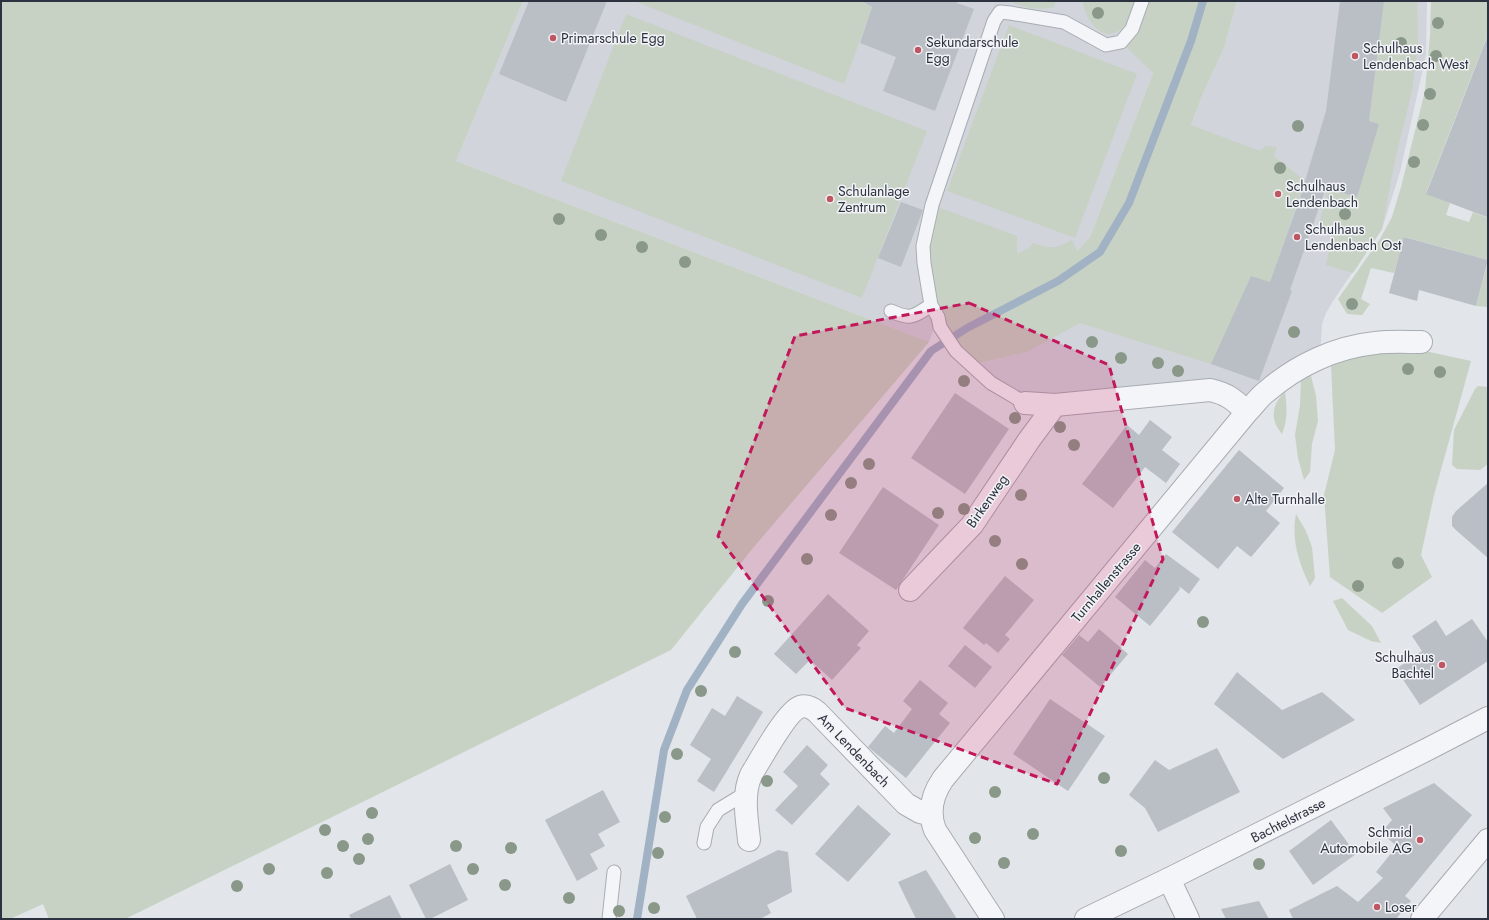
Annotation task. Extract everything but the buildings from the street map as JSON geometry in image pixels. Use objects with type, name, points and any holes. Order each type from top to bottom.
[{"type":"street","name":"Turnhallenstrasse","points":[[993,919],[937,834],[931,815],[933,798],[943,779],[1247,412],[1265,393],[1300,367],[1320,358],[1351,348],[1374,343],[1421,342]]},
{"type":"street","points":[[1025,403],[1055,405],[1210,390],[1231,397],[1247,412]]},
{"type":"street","name":"Birkenweg","points":[[910,590],[972,525],[1029,440],[1055,405]]},
{"type":"street","name":"Am Lendenbach","points":[[749,840],[746,793],[747,784],[751,775],[787,718],[798,707],[804,706],[811,707],[817,712],[906,804],[920,812],[931,815]]},
{"type":"street","name":"Bachtelstrasse","points":[[1086,919],[1169,879],[1488,718]]},
{"type":"street","points":[[1422,919],[1488,840]]},
{"type":"street","points":[[1169,879],[1188,919]]},
{"type":"lane","points":[[1025,403],[991,383],[956,351],[940,327],[938,317],[931,305],[927,287],[923,246],[932,205],[994,21],[1000,12],[1064,22],[1106,45],[1122,42],[1132,29],[1142,1]]},
{"type":"lane","points":[[891,311],[903,316],[914,316],[931,305]]},
{"type":"lane","points":[[704,843],[707,827],[718,810],[746,793]]},
{"type":"lane","points":[[609,919],[614,872]]},
{"type":"highlighted area","points":[[969,303],[1109,365],[1163,559],[1057,784],[845,708],[718,536],[795,336]]},
{"type":"shaded area","name":"Schulanlage Zentrum","points":[[523,1],[1177,1],[1153,73],[1090,237],[1077,251],[938,317],[929,342],[456,161]]},
{"type":"shaded area","name":"Schulhaus Lendenbach","points":[[1237,1],[1427,1],[1426,55],[1400,172],[1382,229],[1326,313],[1322,324],[1320,358],[1247,412],[1231,397],[1025,403],[971,365],[1027,352],[1191,125],[1202,96],[1224,48]]},
{"type":"green space","points":[[1,1],[523,1],[456,161],[929,342],[753,548],[671,650],[125,919],[49,919],[43,904],[10,919],[1,919]]},
{"type":"green space","points":[[634,1],[864,1],[863,3],[872,7],[844,84]]},
{"type":"green space","points":[[1010,1],[1056,1],[1054,7],[1038,9],[1026,7]]},
{"type":"green space","points":[[1083,1],[1136,1],[1132,14],[1124,27],[1117,32],[1110,34],[1099,30],[1089,20]]},
{"type":"green space","points":[[1142,1],[1237,1],[1224,48],[1202,96],[1191,125],[1260,151],[1265,146],[1277,147],[1274,156],[1305,181],[1270,282],[1211,364],[1080,323],[1027,352],[971,365],[956,351],[927,287],[932,205],[1017,236],[1017,254],[1029,248],[1033,243],[1053,247],[1072,240],[1077,251],[1090,237],[1153,73],[1121,42]]},
{"type":"green space","points":[[1384,1],[1417,1],[1418,43],[1412,91],[1395,160],[1382,229],[1353,273],[1326,265],[1333,231],[1318,228],[1328,188],[1357,197],[1378,124],[1369,121]]},
{"type":"green space","points":[[1431,1],[1488,1],[1488,34],[1426,193],[1450,203],[1446,215],[1469,222],[1473,212],[1488,218],[1488,260],[1405,237],[1394,273],[1371,268],[1361,299],[1370,304],[1362,315],[1347,314],[1338,299],[1380,239],[1392,217],[1401,187],[1425,91],[1430,36]]},
{"type":"green space","points":[[626,14],[927,131],[862,298],[561,181]]},
{"type":"green space","points":[[1009,25],[1137,74],[1075,238],[947,191]]},
{"type":"green space","points":[[1488,262],[1488,307],[1476,306]]},
{"type":"green space","points":[[1416,349],[1471,361],[1434,495],[1421,555],[1432,577],[1382,613],[1330,577],[1324,495],[1335,450],[1331,365],[1372,352]]},
{"type":"green space","points":[[1310,372],[1316,396],[1318,421],[1312,444],[1310,472],[1304,480],[1298,458],[1295,435],[1300,405],[1301,379]]},
{"type":"green space","points":[[1478,386],[1488,387],[1488,464],[1480,470],[1457,469],[1452,465],[1454,430]]},
{"type":"green space","points":[[1285,392],[1286,413],[1282,434],[1275,423],[1274,413],[1277,402]]},
{"type":"green space","points":[[1296,514],[1306,531],[1312,547],[1315,578],[1310,586],[1302,569],[1295,542]]},
{"type":"green space","points":[[1342,598],[1372,626],[1381,643],[1371,641],[1348,630],[1333,601]]},
{"type":"waterway","points":[[637,919],[664,750],[687,690],[742,604],[931,351],[967,328],[1058,281],[1100,252],[1129,203],[1191,41],[1203,1]]},
{"type":"place","name":"Primarschule Egg","points":[[553,38]]},
{"type":"place","name":"Sekundarschule Egg","points":[[918,50]]},
{"type":"place","name":"Schulhaus Lendenbach West","points":[[1355,56]]},
{"type":"place","name":"Schulhaus Lendenbach","points":[[1278,194]]},
{"type":"place","name":"Schulanlage Zentrum","points":[[830,199]]},
{"type":"place","name":"Schulhaus Lendenbach Ost","points":[[1297,237]]},
{"type":"place","name":"Alte Turnhalle","points":[[1237,499]]},
{"type":"place","name":"Schulhaus Bachtel","points":[[1442,665]]},
{"type":"place","name":"Schmid Automobile AG","points":[[1420,840]]},
{"type":"place","name":"Loser","points":[[1377,907]]}]
